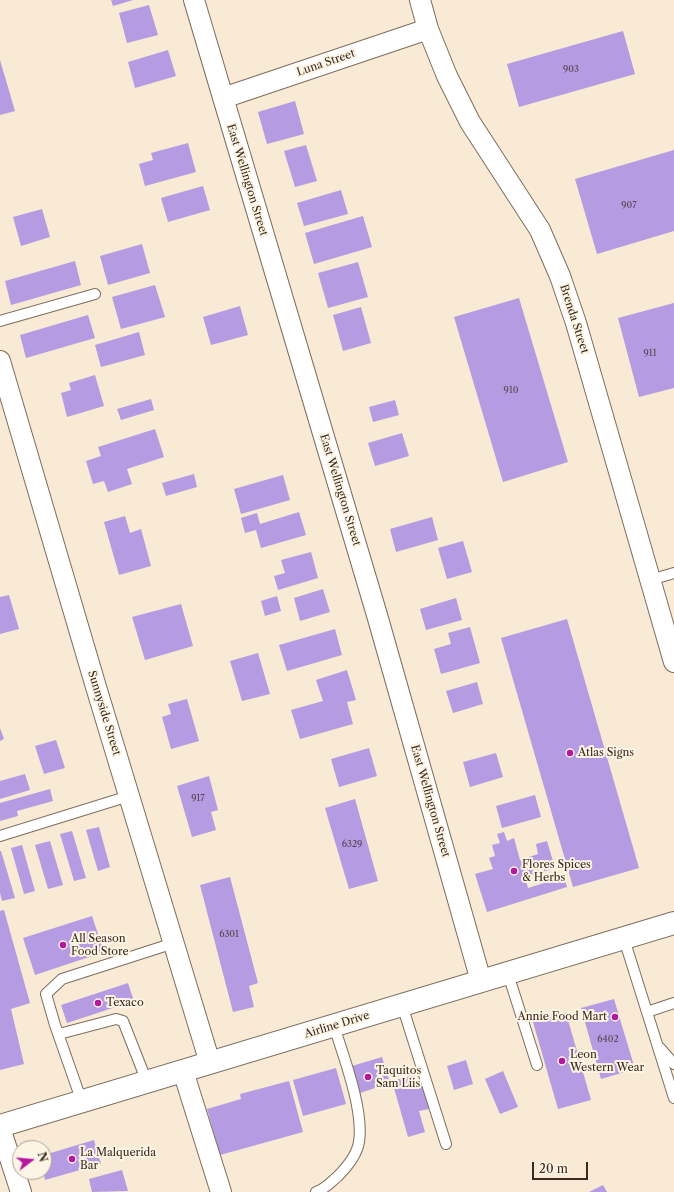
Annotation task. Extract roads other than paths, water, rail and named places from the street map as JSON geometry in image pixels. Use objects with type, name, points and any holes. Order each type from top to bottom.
[{"type":"main road","name":"Airline Drive","points":[[0,1127],[674,924]]},
{"type":"street","name":"East Wellington Street","points":[[194,0],[377,616],[481,982]]},
{"type":"street","name":"Brenda Street","points":[[420,0],[428,29],[447,76],[470,122],[540,230],[560,276],[576,323],[674,662]]},
{"type":"street","name":"Luna Street","points":[[223,98],[428,29]]},
{"type":"street","name":"Sunnyside Street","points":[[0,361],[210,1063]]},
{"type":"street","points":[[183,1071],[221,1192]]},
{"type":"street","points":[[0,1127],[21,1192]]},
{"type":"lane","points":[[0,321],[96,294]]},
{"type":"lane","points":[[650,580],[674,573]]},
{"type":"lane","points":[[0,836],[129,796]]},
{"type":"lane","points":[[624,939],[674,1098]]},
{"type":"lane","points":[[82,1102],[46,994],[62,979],[174,943]]},
{"type":"lane","points":[[508,974],[537,1065]]},
{"type":"lane","points":[[647,1012],[674,1003]]},
{"type":"lane","points":[[402,1005],[446,1144]]},
{"type":"lane","points":[[59,1034],[116,1019],[123,1021],[146,1082]]},
{"type":"lane","points":[[316,1192],[322,1190],[350,1162],[358,1144],[360,1130],[357,1104],[334,1026]]},
{"type":"lane","points":[[657,1045],[674,1064]]},
{"type":"place","name":"Atlas Signs","points":[[570,753]]},
{"type":"place","name":"Flores Spices & Herbs","points":[[514,871]]},
{"type":"place","name":"All Season Food Store","points":[[63,945]]},
{"type":"place","name":"Texaco","points":[[98,1003]]},
{"type":"place","name":"Annie Food Mart","points":[[615,1017]]},
{"type":"place","name":"Leon Western Wear","points":[[562,1061]]},
{"type":"place","name":"Taquitos Sam Liis","points":[[368,1077]]},
{"type":"place","name":"La Malquerida Bar","points":[[72,1159]]}]
